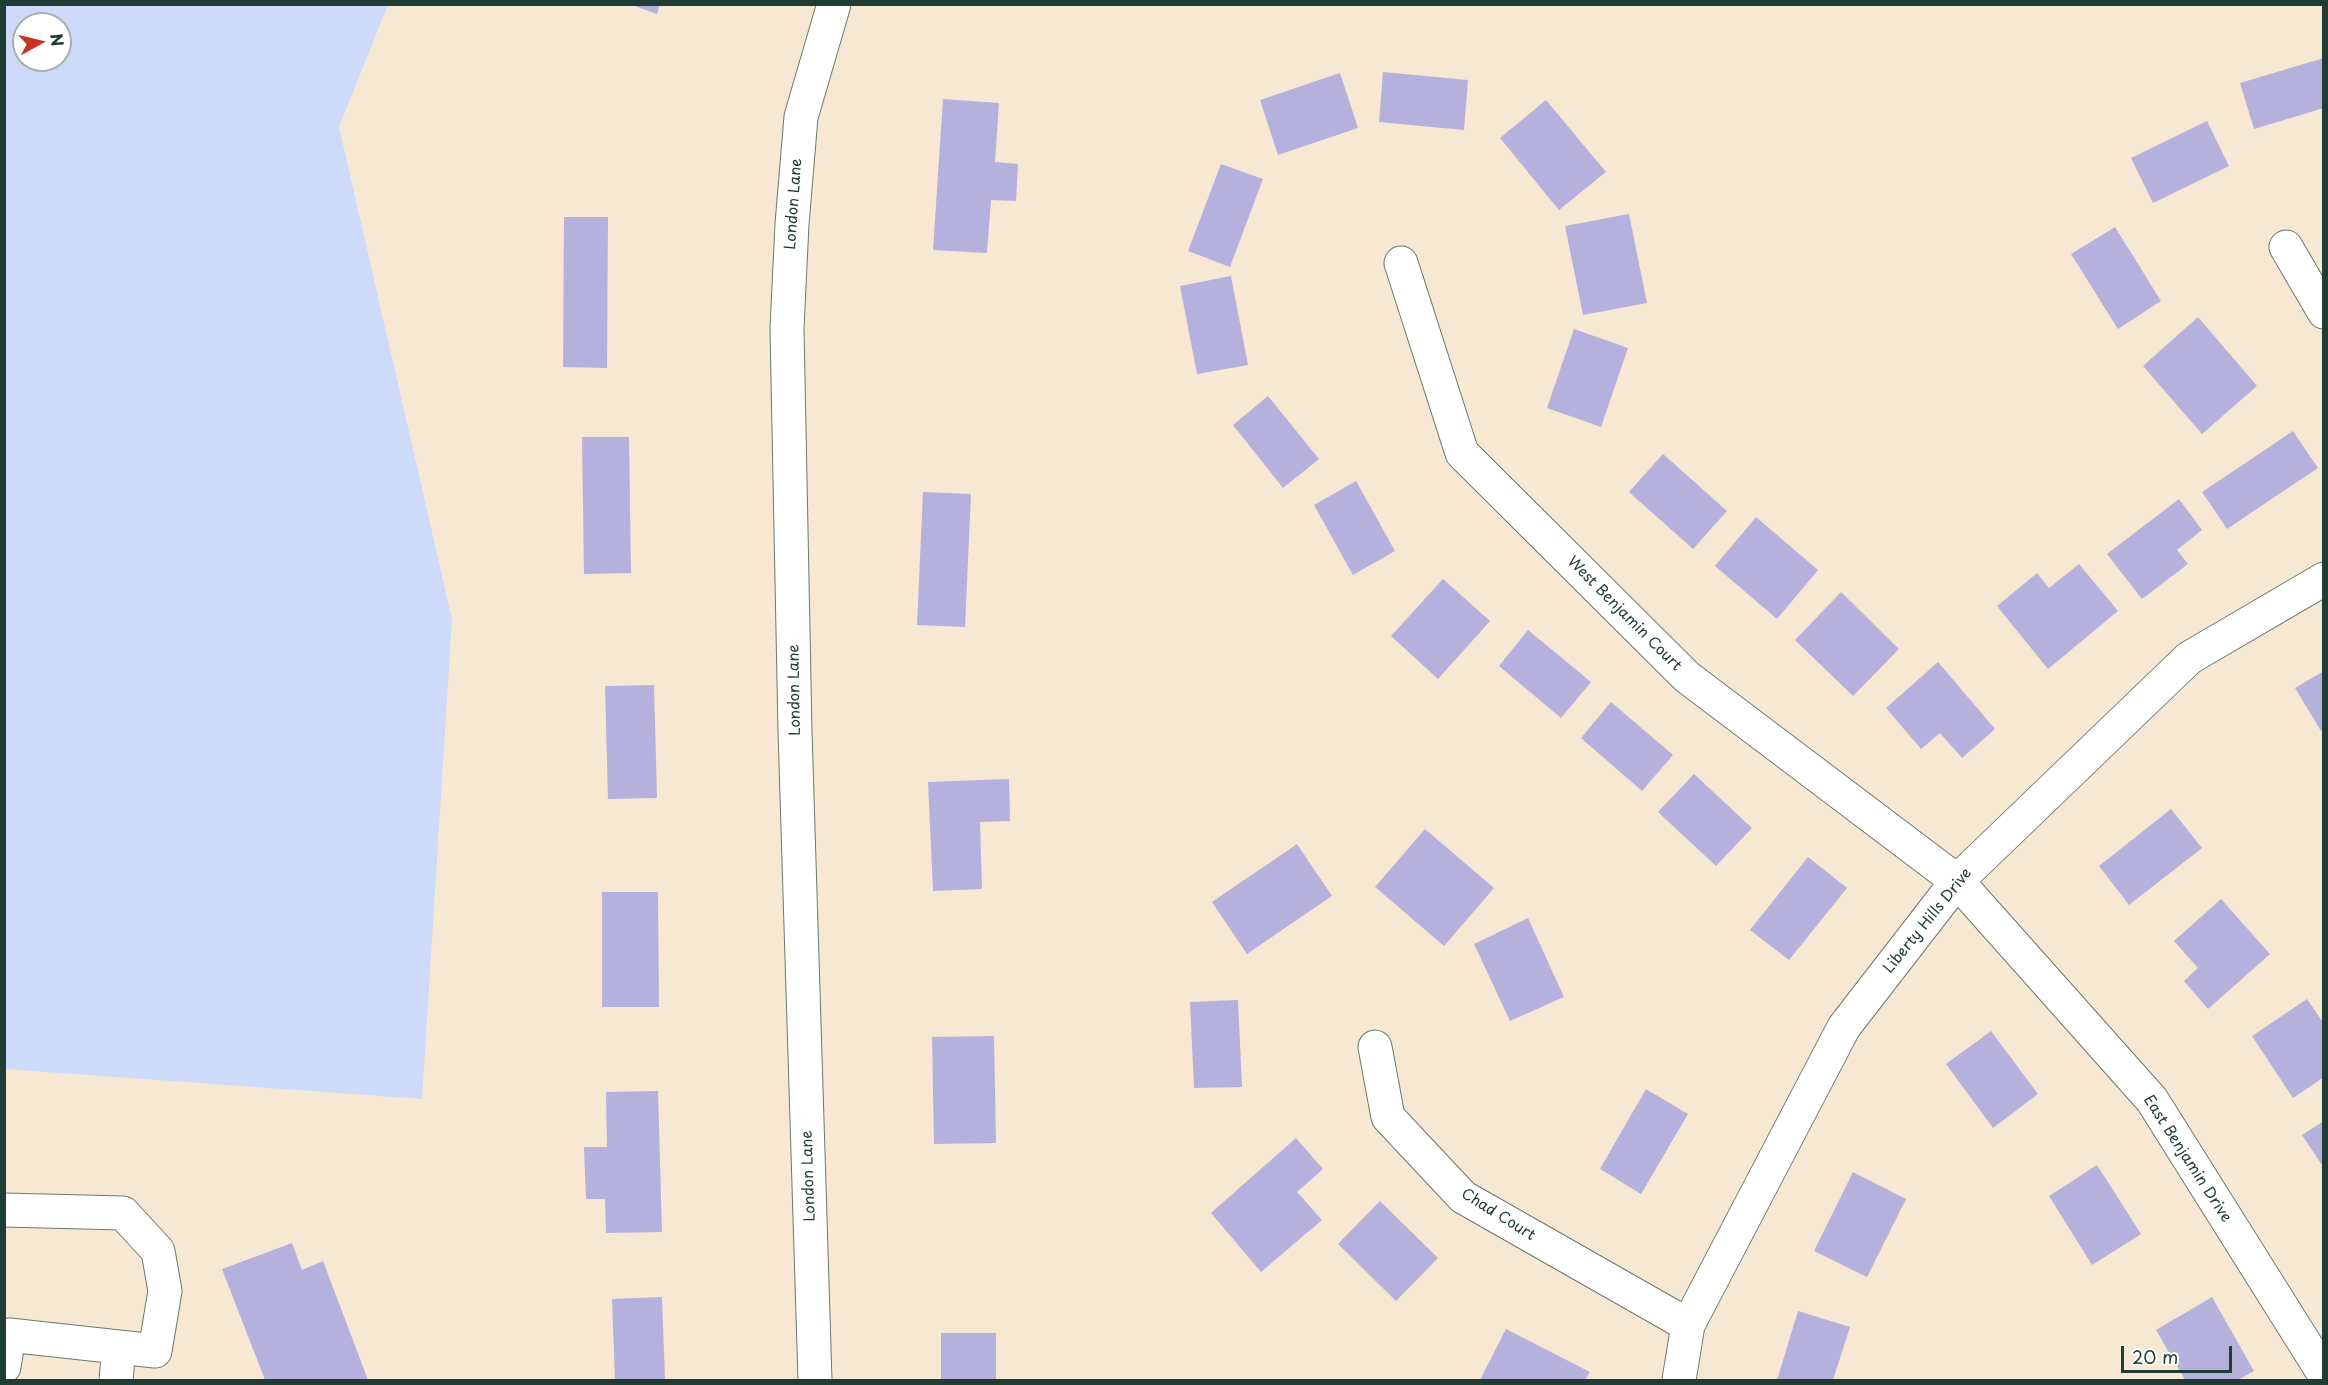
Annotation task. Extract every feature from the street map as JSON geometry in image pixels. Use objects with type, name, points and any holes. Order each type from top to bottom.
[{"type":"street","name":"London Lane","points":[[815,1380],[796,755],[788,328],[792,224],[801,117],[834,4]]},
{"type":"street","points":[[2286,247],[2324,312]]},
{"type":"street","name":"West Benjamin Court","points":[[1401,263],[1462,453],[1687,677],[1957,881]]},
{"type":"street","name":"Liberty Hills Drive","points":[[1679,1380],[1688,1325],[1844,1027],[1957,881],[2189,658],[2324,579]]},
{"type":"street","name":"East Benjamin Drive","points":[[1957,881],[2152,1100],[2324,1374]]},
{"type":"street","name":"Chad Court","points":[[1375,1047],[1388,1117],[1463,1197],[1688,1325]]},
{"type":"street","points":[[4,1210],[123,1213],[158,1251],[165,1292],[155,1351],[9,1335],[4,1367]]},
{"type":"street","points":[[116,1380],[119,1347]]},
{"type":"shaded area","points":[[4,5],[388,5],[339,127],[452,619],[422,1099],[5,1069]]},
{"type":"building","points":[[629,4],[660,4],[657,14]]},
{"type":"building","points":[[2324,58],[2324,108],[2254,129],[2240,83]]},
{"type":"building","points":[[1383,72],[1468,80],[1464,130],[1379,122]]},
{"type":"building","points":[[1340,73],[1358,128],[1278,155],[1260,100]]},
{"type":"building","points":[[943,99],[999,103],[995,162],[1018,164],[1016,201],[991,200],[987,253],[933,250]]},
{"type":"building","points":[[1546,100],[1606,172],[1559,210],[1500,138]]},
{"type":"building","points":[[2207,121],[2229,166],[2153,203],[2131,158]]},
{"type":"building","points":[[1221,164],[1263,179],[1230,267],[1188,251]]},
{"type":"building","points":[[1629,214],[1647,303],[1583,315],[1565,226]]},
{"type":"building","points":[[564,217],[608,217],[607,368],[563,367]]},
{"type":"building","points":[[2115,227],[2161,301],[2118,329],[2071,254]]},
{"type":"building","points":[[1231,276],[1248,365],[1197,374],[1180,286]]},
{"type":"building","points":[[2198,317],[2257,386],[2202,434],[2143,366]]},
{"type":"building","points":[[1574,329],[1628,348],[1601,427],[1547,408]]},
{"type":"building","points":[[1268,396],[1319,459],[1283,488],[1233,425]]},
{"type":"building","points":[[2293,431],[2318,468],[2227,529],[2202,492]]},
{"type":"building","points":[[582,437],[629,437],[631,573],[584,574]]},
{"type":"building","points":[[1663,454],[1727,511],[1693,549],[1629,492]]},
{"type":"building","points":[[1356,481],[1395,551],[1353,575],[1314,505]]},
{"type":"building","points":[[923,492],[971,494],[965,627],[917,625]]},
{"type":"building","points":[[2179,499],[2202,530],[2177,550],[2188,564],[2142,599],[2107,554]]},
{"type":"building","points":[[1756,517],[1818,570],[1777,619],[1715,566]]},
{"type":"building","points":[[2079,564],[2118,611],[2048,669],[1997,606],[2037,573],[2049,588]]},
{"type":"building","points":[[1443,579],[1490,621],[1438,679],[1391,636]]},
{"type":"building","points":[[1841,592],[1899,649],[1853,696],[1795,640]]},
{"type":"building","points":[[1528,630],[1591,682],[1561,718],[1499,666]]},
{"type":"building","points":[[1938,662],[1995,729],[1962,758],[1940,733],[1921,749],[1886,708]]},
{"type":"building","points":[[2324,671],[2324,729],[2321,731],[2295,688]]},
{"type":"building","points":[[654,685],[657,798],[608,799],[605,686]]},
{"type":"building","points":[[1611,702],[1673,755],[1642,791],[1581,738]]},
{"type":"building","points":[[1694,774],[1752,828],[1716,866],[1658,812]]},
{"type":"building","points":[[1009,779],[1010,821],[980,822],[982,889],[933,891],[928,782]]},
{"type":"building","points":[[2171,809],[2202,848],[2129,905],[2099,866]]},
{"type":"building","points":[[1425,829],[1494,888],[1444,946],[1375,887]]},
{"type":"building","points":[[1297,844],[1332,896],[1247,954],[1212,902]]},
{"type":"building","points":[[1808,857],[1847,888],[1789,960],[1750,930]]},
{"type":"building","points":[[602,892],[658,892],[659,1007],[602,1007]]},
{"type":"building","points":[[2221,899],[2270,954],[2208,1009],[2184,981],[2198,968],[2174,941]]},
{"type":"building","points":[[1528,918],[1564,997],[1510,1021],[1474,944]]},
{"type":"building","points":[[2307,999],[2324,1024],[2324,1077],[2293,1098],[2252,1036]]},
{"type":"building","points":[[1238,1000],[1242,1087],[1194,1088],[1190,1002]]},
{"type":"building","points":[[1991,1031],[2038,1094],[1993,1128],[1946,1064]]},
{"type":"building","points":[[994,1036],[996,1143],[934,1144],[932,1037]]},
{"type":"building","points":[[1646,1089],[1688,1114],[1641,1194],[1600,1169]]},
{"type":"building","points":[[658,1091],[662,1232],[606,1233],[605,1199],[586,1199],[584,1147],[607,1147],[606,1092]]},
{"type":"building","points":[[2324,1121],[2324,1168],[2302,1135]]},
{"type":"building","points":[[1296,1138],[1323,1169],[1297,1192],[1322,1220],[1261,1272],[1211,1213]]},
{"type":"building","points":[[2097,1165],[2141,1234],[2092,1265],[2049,1196]]},
{"type":"building","points":[[1853,1172],[1906,1199],[1867,1277],[1814,1251]]},
{"type":"building","points":[[1380,1201],[1438,1258],[1396,1301],[1338,1244]]},
{"type":"building","points":[[292,1243],[302,1270],[323,1261],[368,1380],[265,1380],[222,1269]]},
{"type":"building","points":[[662,1297],[665,1380],[615,1380],[612,1299]]},
{"type":"building","points":[[2212,1297],[2254,1371],[2238,1380],[2185,1380],[2156,1330]]},
{"type":"building","points":[[1798,1311],[1850,1327],[1833,1380],[1777,1380]]},
{"type":"building","points":[[1506,1329],[1590,1372],[1585,1380],[1480,1380]]},
{"type":"building","points":[[941,1333],[996,1333],[996,1380],[941,1380]]}]
